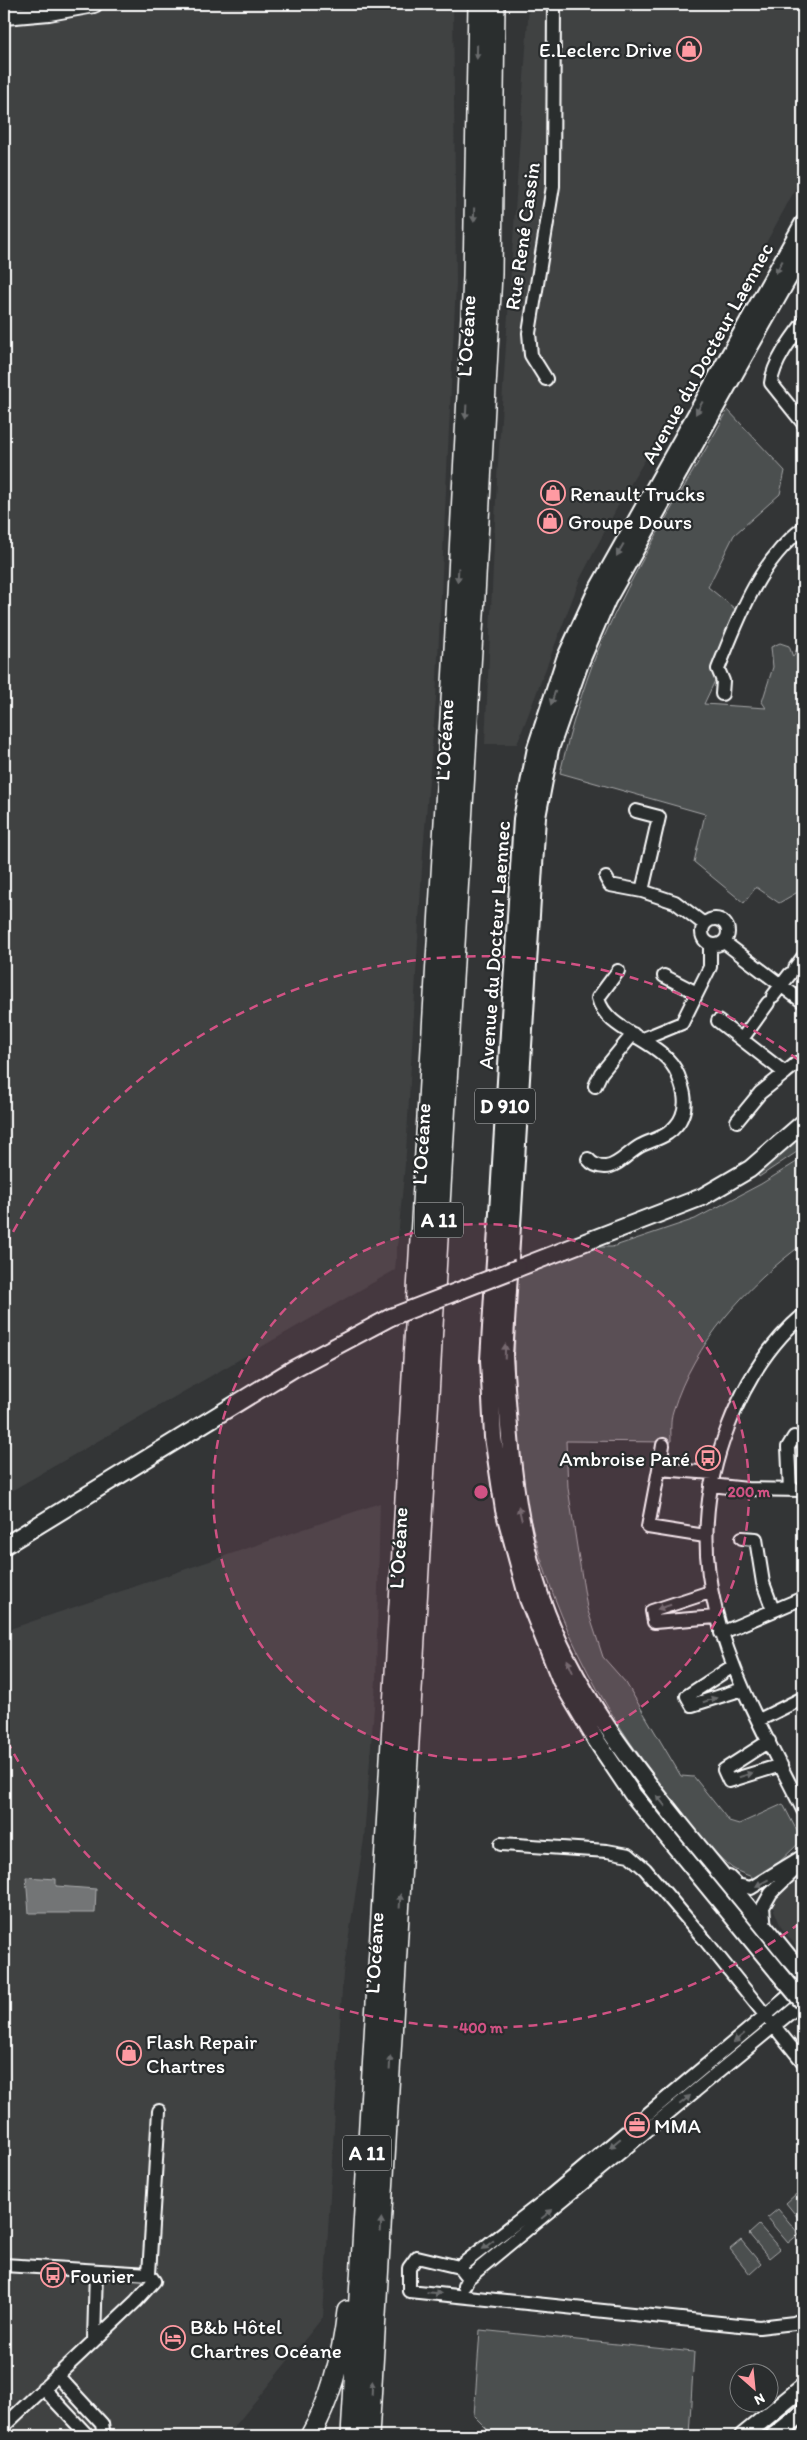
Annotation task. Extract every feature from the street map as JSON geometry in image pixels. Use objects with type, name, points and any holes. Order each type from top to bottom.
[{"type":"highway","name":"L’Océane","points":[[351,2436],[456,614],[473,277],[478,4]]},
{"type":"highway","name":"L’Océane","points":[[369,2436],[492,274],[495,4]]},
{"type":"highway","points":[[310,2436],[331,2389],[339,2362],[348,2292],[360,2265]]},
{"type":"main road","points":[[4,16],[49,12],[94,4]]},
{"type":"main road","name":"Avenue du Docteur Laennec","points":[[803,224],[594,594],[566,660],[536,748],[522,819],[489,1360],[494,1437],[504,1510],[528,1599],[561,1680],[596,1740],[633,1795],[803,2002]]},
{"type":"main road","name":"Avenue du Docteur Laennec","points":[[803,252],[607,600],[580,663],[550,749],[537,817],[504,1356],[508,1432],[518,1506],[541,1598],[574,1674],[609,1733],[646,1784],[803,1975]]},
{"type":"main road","points":[[4,1546],[293,1369],[391,1317],[702,1197],[750,1169],[803,1123]]},
{"type":"main road","points":[[756,2426],[803,2378]]},
{"type":"main road","points":[[743,2436],[803,2387]]},
{"type":"main road","points":[[774,2436],[803,2413]]},
{"type":"street","name":"Rue René Cassin","points":[[546,379],[531,355],[529,334],[553,186],[554,4]]},
{"type":"street","points":[[803,323],[772,374],[771,383],[803,421]]},
{"type":"street","points":[[722,694],[723,681],[718,668],[754,585],[777,551],[803,528]]},
{"type":"street","points":[[636,811],[659,817],[642,891]]},
{"type":"street","points":[[606,878],[610,885],[642,891],[674,902],[704,924]]},
{"type":"street","points":[[712,919],[725,923],[728,931],[724,942],[716,946],[710,945],[703,938],[702,929],[704,924],[712,919]]},
{"type":"street","points":[[724,942],[803,1002]]},
{"type":"street","points":[[595,1086],[601,1073],[638,1037],[682,1023],[710,967],[710,945]]},
{"type":"street","points":[[742,1039],[803,957]]},
{"type":"street","points":[[588,1159],[593,1164],[605,1167],[617,1163],[641,1145],[668,1133],[683,1115],[686,1101],[677,1074],[671,1063],[610,1018],[600,1007],[598,998],[618,971]]},
{"type":"street","points":[[664,976],[697,993]]},
{"type":"street","points":[[718,1020],[785,1073]]},
{"type":"street","points":[[737,1121],[760,1093],[797,1063],[803,1067]]},
{"type":"street","points":[[803,1315],[770,1351],[748,1384],[731,1418],[717,1455],[705,1536],[710,1592],[721,1633],[743,1689],[803,1810]]},
{"type":"street","points":[[790,1490],[788,1447],[794,1437],[803,1442]]},
{"type":"street","points":[[663,1445],[648,1527],[705,1536]]},
{"type":"street","points":[[659,1469],[712,1479],[747,1489],[803,1490]]},
{"type":"street","points":[[742,1538],[756,1539],[763,1583],[773,1610]]},
{"type":"street","points":[[710,1592],[652,1611],[654,1622],[716,1617]]},
{"type":"street","points":[[721,1633],[803,1598]]},
{"type":"street","points":[[733,1666],[687,1696],[692,1705],[743,1689]]},
{"type":"street","points":[[759,1720],[803,1698]]},
{"type":"street","points":[[769,1740],[724,1770],[729,1781],[780,1765]]},
{"type":"street","points":[[675,1818],[737,1885],[751,1888],[803,1856]]},
{"type":"street","points":[[501,1844],[607,1851],[629,1855],[663,1890],[771,2020],[803,2062]]},
{"type":"street","points":[[765,1929],[763,1907],[771,1893],[803,1862]]},
{"type":"street","points":[[461,2295],[473,2274],[771,2020],[803,1984]]},
{"type":"street","points":[[464,2264],[771,2020],[803,2002]]},
{"type":"street","points":[[4,2426],[94,2340],[152,2277],[159,2111]]},
{"type":"street","points":[[473,2274],[464,2264],[417,2257],[409,2268],[409,2291],[759,2327],[794,2323],[803,2319]]},
{"type":"street","points":[[4,2265],[152,2277]]},
{"type":"street","points":[[94,2340],[96,2271]]},
{"type":"street","points":[[57,2375],[102,2424],[103,2431],[100,2436]]},
{"type":"street","points":[[43,2388],[88,2436]]},
{"type":"shaded area","points":[[4,4],[453,4],[456,283],[436,698],[423,851],[406,1153],[395,1270],[4,1495]]},
{"type":"shaded area","points":[[529,4],[803,4],[803,175],[674,412],[622,498],[580,579],[517,744],[485,744],[497,478]]},
{"type":"shaded area","points":[[728,410],[785,471],[780,494],[734,535],[708,587],[745,617],[704,704],[766,708],[762,702],[773,667],[771,647],[780,643],[789,646],[793,657],[801,643],[803,632],[803,889],[779,903],[756,887],[744,903],[694,862],[705,814],[560,773],[572,726],[587,680],[612,619],[643,558]]},
{"type":"shaded area","points":[[803,1131],[803,1148],[759,1177],[756,1171]]},
{"type":"shaded area","points":[[803,1158],[803,1244],[782,1260],[743,1297],[709,1339],[694,1362],[682,1386],[673,1411],[671,1442],[566,1441],[568,1488],[587,1608],[603,1657],[626,1683],[681,1776],[694,1777],[729,1821],[739,1824],[783,1804],[798,1833],[798,1844],[771,1870],[756,1879],[732,1868],[714,1851],[643,1760],[619,1726],[598,1690],[578,1653],[561,1615],[535,1537],[525,1496],[517,1442],[515,1332],[517,1277],[596,1247],[612,1247],[695,1219],[761,1184]]},
{"type":"shaded area","points":[[380,1503],[376,1681],[364,1839],[343,1973],[323,2317],[227,2436],[4,2436],[4,1631]]},
{"type":"shaded area","points":[[803,1868],[803,1955],[781,1927],[770,1900]]},
{"type":"shaded area","points":[[26,1877],[56,1879],[56,1886],[96,1889],[95,1913],[29,1913]]},
{"type":"shaded area","points":[[796,2194],[803,2203],[803,2224],[786,2203]]},
{"type":"shaded area","points":[[778,2209],[799,2234],[788,2243],[767,2218]]},
{"type":"shaded area","points":[[759,2225],[780,2249],[769,2258],[749,2234]]},
{"type":"shaded area","points":[[741,2240],[761,2264],[750,2274],[730,2249]]},
{"type":"shaded area","points":[[480,2330],[694,2352],[689,2436],[494,2436],[474,2416]]},
{"type":"place","name":"E.Leclerc Drive","points":[[689,49]]},
{"type":"place","name":"Renault Trucks","points":[[553,493]]},
{"type":"place","name":"Groupe Dours","points":[[550,521]]},
{"type":"place","name":"Ambroise Paré","points":[[708,1458]]},
{"type":"place","name":"Flash Repair Chartres","points":[[129,2053]]},
{"type":"place","name":"MMA","points":[[637,2125]]},
{"type":"place","name":"Fourier","points":[[53,2275]]},
{"type":"place","name":"B&b Hôtel Chartres Océane","points":[[173,2338]]}]
